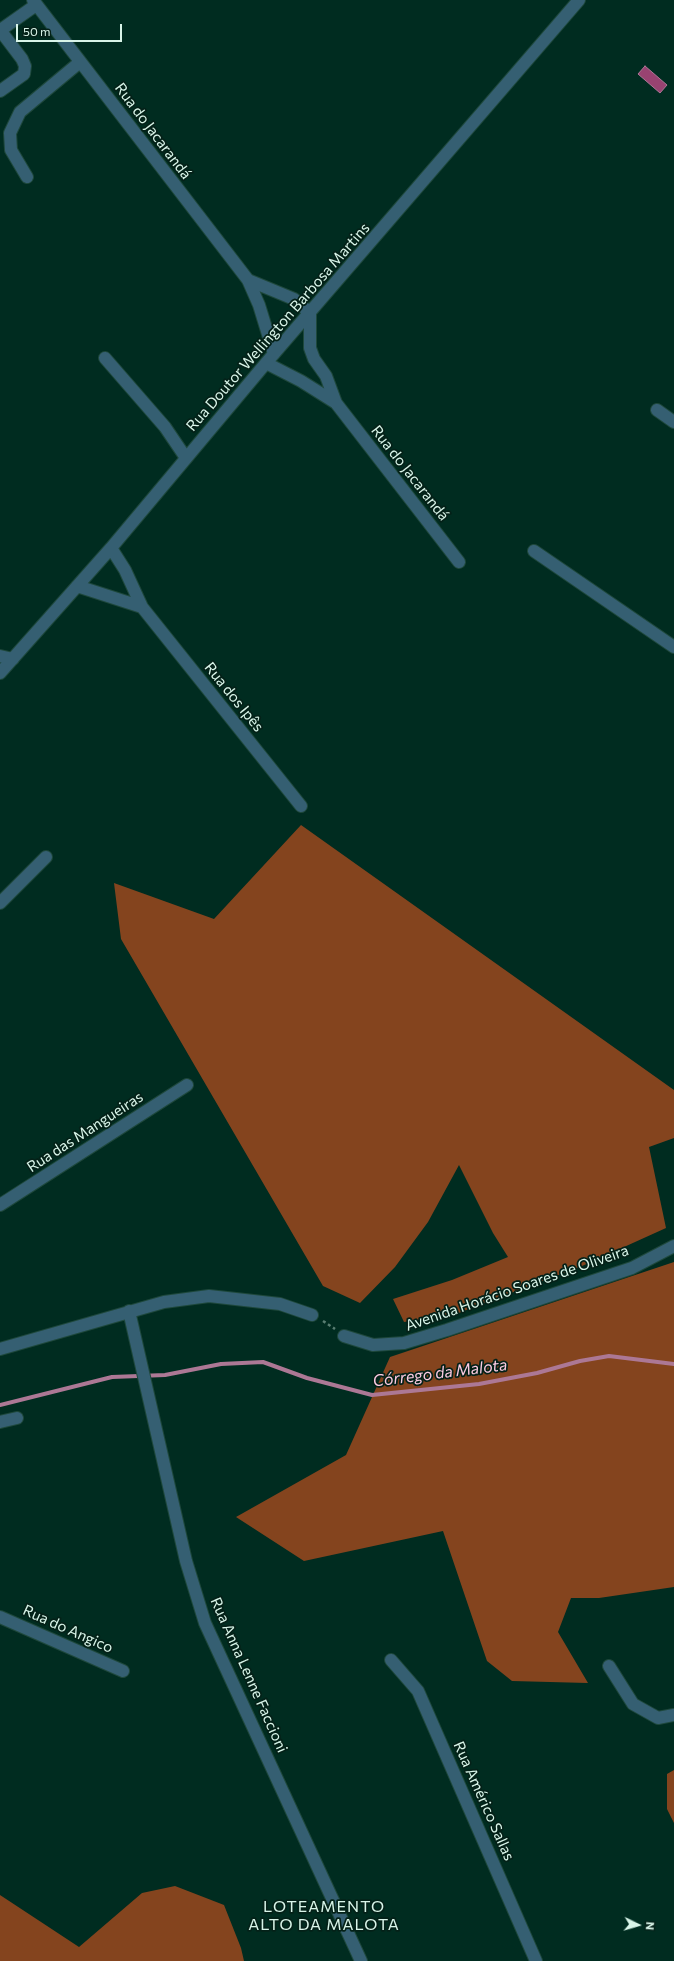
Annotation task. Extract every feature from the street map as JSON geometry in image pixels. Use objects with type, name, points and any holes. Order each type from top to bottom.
[{"type":"street","name":"Rua do Jacarandá","points":[[35,2],[248,280],[259,305],[274,354]]},
{"type":"street","points":[[0,92],[24,74],[25,66],[22,59],[3,34],[2,29],[35,2]]},
{"type":"street","name":"Rua Doutor Wellington Barbosa Martins","points":[[0,674],[110,548],[574,3]]},
{"type":"street","points":[[27,177],[5,137],[20,112],[80,62]]},
{"type":"street","name":"Rua do Jacarandá","points":[[248,280],[294,299],[310,313],[310,348],[314,359],[326,376],[336,403],[459,562]]},
{"type":"street","points":[[104,358],[165,427],[186,458]]},
{"type":"street","name":"Rua do Jacarandá","points":[[266,363],[307,384],[336,403]]},
{"type":"street","points":[[657,410],[674,422]]},
{"type":"street","name":"Rua dos Ipês","points":[[110,548],[125,570],[142,607],[301,806]]},
{"type":"street","points":[[534,550],[674,646]]},
{"type":"street","points":[[77,586],[142,607]]},
{"type":"street","points":[[0,656],[13,659]]},
{"type":"street","points":[[0,903],[46,857]]},
{"type":"street","name":"Rua das Mangueiras","points":[[0,1205],[187,1084]]},
{"type":"street","name":"Avenida Horácio Soares de Oliveira","points":[[344,1336],[373,1345],[404,1342],[447,1330],[632,1268],[674,1246]]},
{"type":"street","points":[[0,1349],[164,1302],[209,1296],[280,1304],[312,1315]]},
{"type":"street","name":"Rua Anna Lenne Faccioni","points":[[129,1311],[186,1561],[205,1623],[361,1961]]},
{"type":"street","points":[[0,1422],[17,1418]]},
{"type":"street","name":"Rua do Angico","points":[[0,1617],[123,1671]]},
{"type":"street","name":"Rua Américo Sallas","points":[[391,1660],[418,1691],[536,1961]]},
{"type":"street","points":[[609,1666],[633,1704],[658,1718],[674,1715]]},
{"type":"path","points":[[312,1315],[344,1336]]},
{"type":"shaded area","points":[[645,66],[667,85],[660,93],[638,74]]},
{"type":"shaded area","points":[[301,825],[674,1090],[674,1138],[649,1147],[666,1228],[582,1266],[456,1314],[404,1322],[393,1299],[452,1280],[508,1257],[493,1233],[459,1165],[428,1222],[395,1267],[360,1303],[323,1286],[121,939],[114,883],[214,919]]},
{"type":"shaded area","points":[[674,1262],[674,1587],[599,1598],[571,1598],[558,1632],[588,1683],[512,1681],[487,1661],[443,1531],[304,1561],[236,1517],[346,1455],[390,1357]]},
{"type":"shaded area","points":[[674,1770],[674,1823],[667,1809],[667,1774]]},
{"type":"shaded area","points":[[175,1886],[224,1905],[241,1948],[244,1961],[0,1961],[0,1895],[79,1947],[142,1893]]},
{"type":"waterway","name":"Córrego da Malota","points":[[0,1405],[112,1377],[165,1375],[221,1364],[263,1362],[307,1378],[372,1395],[479,1384],[537,1373],[580,1361],[609,1356],[674,1364]]},
{"type":"district","name":"LOTEAMENTO ALTO DA MALOTA","points":[[324,1916]]}]
